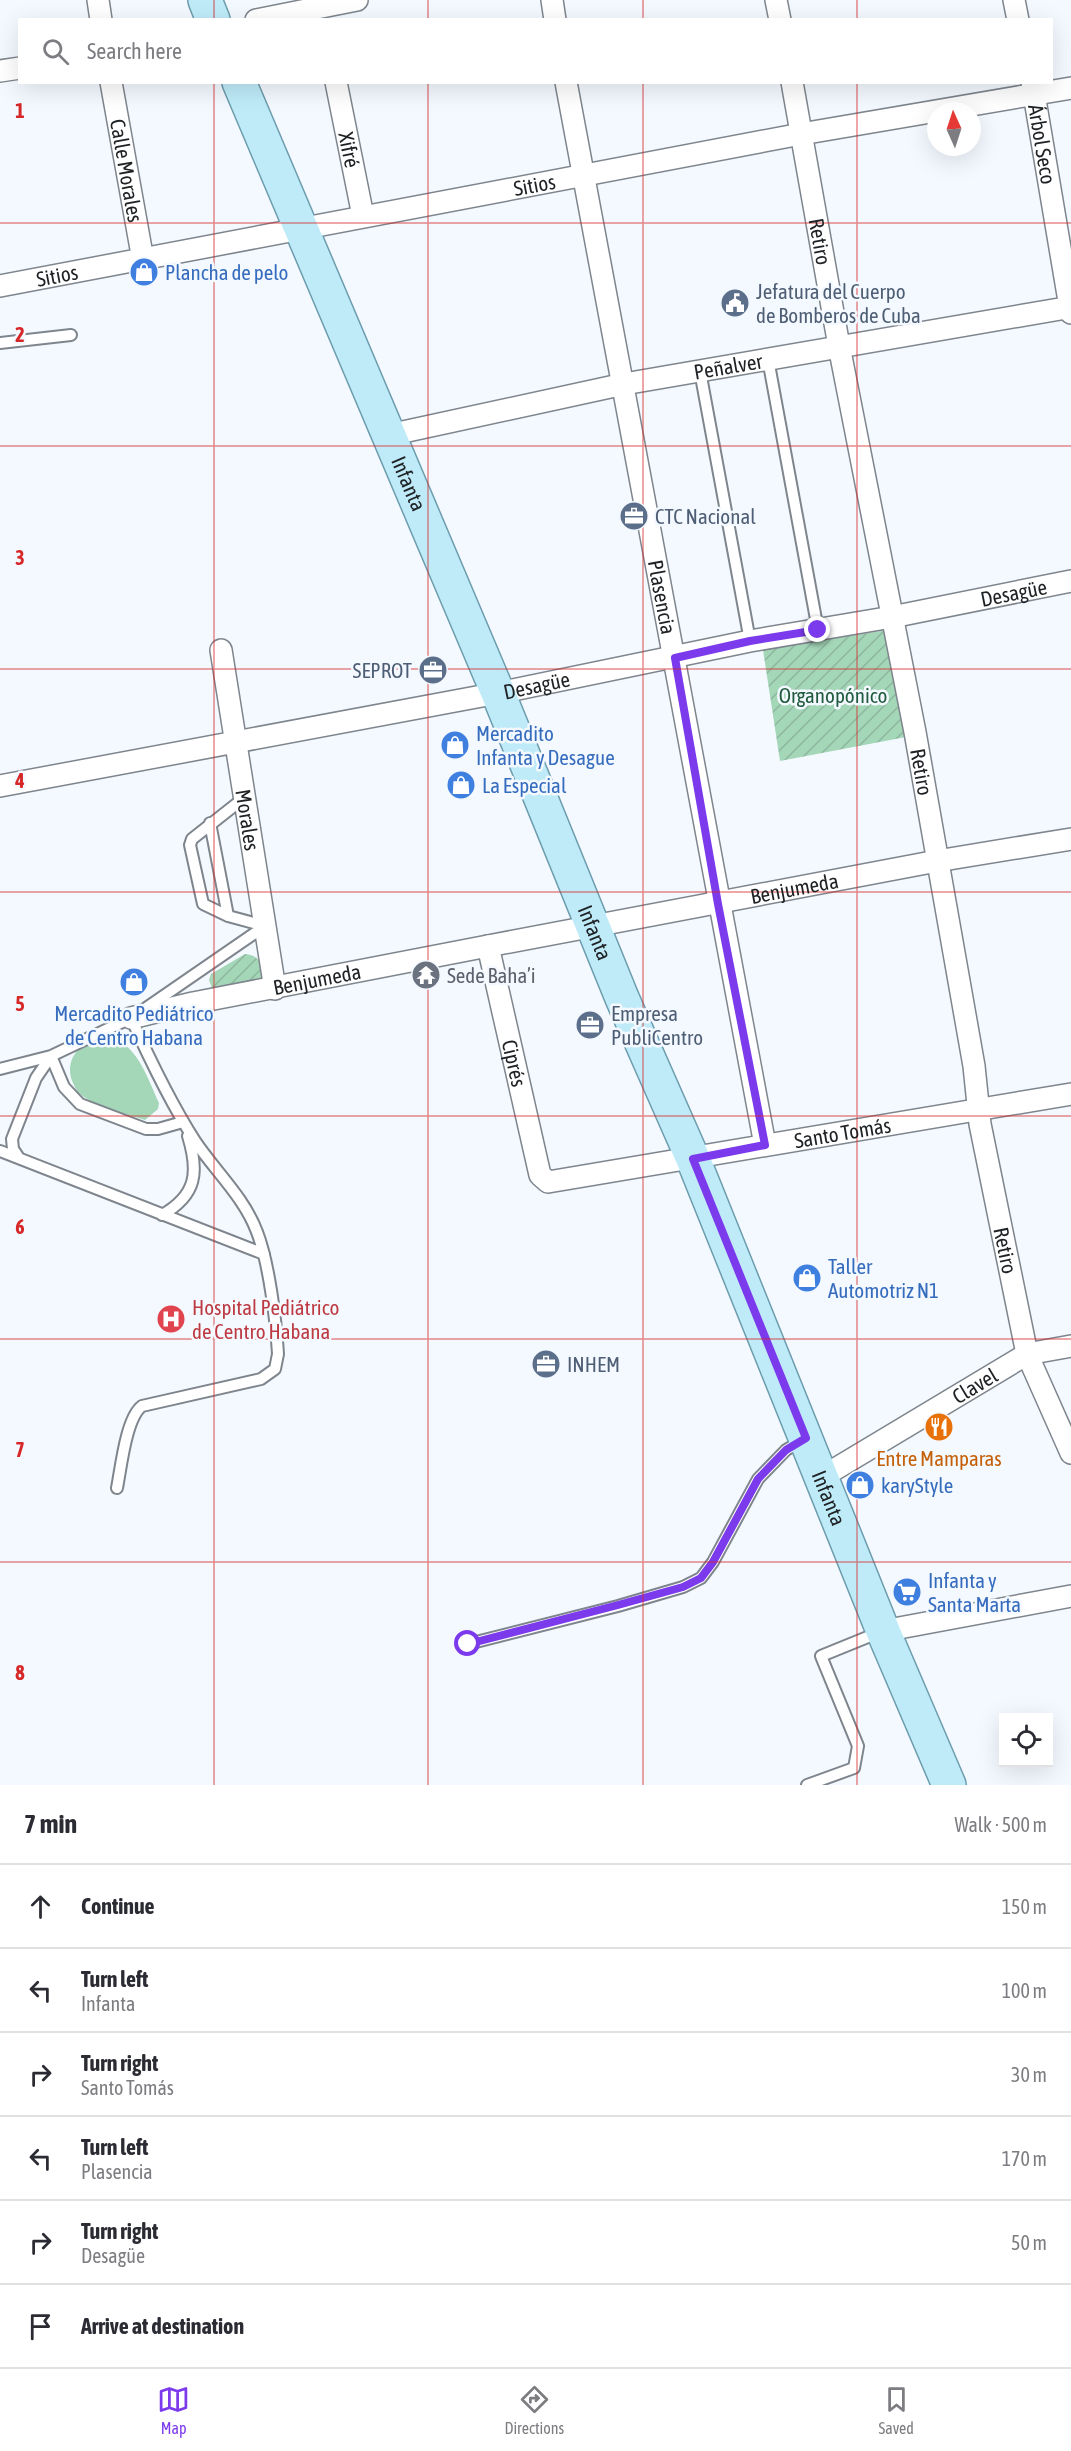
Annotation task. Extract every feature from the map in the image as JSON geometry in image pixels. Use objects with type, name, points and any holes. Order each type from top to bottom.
[{"type":"main road","points":[[205,0],[212,18]]},
{"type":"main road","name":"Infanta","points":[[240,84],[498,693],[592,927],[693,1159],[884,1631],[949,1785]]},
{"type":"street","points":[[98,0],[101,18]]},
{"type":"street","points":[[268,18],[322,9],[357,0]]},
{"type":"street","points":[[552,0],[555,18]]},
{"type":"street","points":[[776,0],[780,18]]},
{"type":"street","points":[[1014,0],[1018,18]]},
{"type":"street","points":[[0,71],[18,68]]},
{"type":"street","name":"Calle Morales","points":[[111,84],[143,260]]},
{"type":"street","name":"Xifré","points":[[336,84],[363,216]]},
{"type":"street","name":"Plasencia","points":[[566,84],[675,658],[718,904],[765,1145]]},
{"type":"street","name":"Retiro","points":[[792,84],[839,346],[915,732],[974,1066],[977,1110],[1027,1354],[1071,1453]]},
{"type":"street","name":"Sitios","points":[[0,286],[1033,88],[1071,88]]},
{"type":"street","name":"Árbol Seco","points":[[1033,88],[1071,309]]},
{"type":"street","name":"Peñalver","points":[[389,435],[624,384],[839,346],[1071,309]]},
{"type":"street","name":"Desagüe","points":[[0,786],[498,693],[750,641],[892,617],[1071,581]]},
{"type":"street","name":"Morales","points":[[221,650],[275,989]]},
{"type":"street","name":"Benjumeda","points":[[131,1018],[488,946],[1071,838]]},
{"type":"street","name":"Ciprés","points":[[488,946],[543,1180]]},
{"type":"street","name":"Santo Tomás","points":[[543,1180],[548,1182],[693,1159],[1071,1094]]},
{"type":"street","name":"Clavel","points":[[822,1477],[1027,1354],[1071,1346]]},
{"type":"street","points":[[884,1631],[1071,1596]]},
{"type":"lane","points":[[0,343],[71,335]]},
{"type":"lane","points":[[768,359],[818,630]]},
{"type":"lane","points":[[700,371],[750,641]]},
{"type":"lane","points":[[244,798],[192,839],[189,851],[203,904],[228,916],[265,926]]},
{"type":"lane","points":[[210,823],[228,916]]},
{"type":"lane","points":[[0,1070],[51,1056],[131,1018],[265,926]]},
{"type":"lane","points":[[117,1488],[130,1425],[138,1409],[261,1379],[275,1369],[278,1362],[278,1345],[264,1254],[246,1211],[183,1122],[148,1057],[131,1018]]},
{"type":"lane","points":[[51,1056],[64,1087],[80,1104],[146,1129],[158,1129],[183,1122]]},
{"type":"lane","points":[[19,1158],[13,1149],[12,1139],[36,1078],[51,1056]]},
{"type":"lane","points":[[162,1215],[184,1200],[193,1181],[195,1165],[183,1122]]},
{"type":"lane","points":[[0,1151],[264,1254]]},
{"type":"lane","points":[[468,1644],[683,1587],[701,1578],[713,1562],[758,1479],[786,1450],[806,1438]]},
{"type":"lane","points":[[807,1785],[854,1768],[858,1746],[821,1656],[884,1631]]},
{"type":"green space","name":"Organopónico","points":[[887,630],[906,737],[780,761],[763,650]]},
{"type":"green space","points":[[245,954],[260,962],[263,978],[217,989],[212,988],[209,980],[211,974]]},
{"type":"green space","points":[[113,1037],[122,1042],[136,1057],[159,1103],[158,1109],[145,1120],[103,1107],[87,1099],[77,1091],[71,1078],[72,1060],[81,1047],[95,1040]]},
{"type":"place","name":"Plancha de pelo","points":[[144,272]]},
{"type":"place","name":"Jefatura del Cuerpo de Bomberos de Cuba","points":[[735,303]]},
{"type":"place","name":"CTC Nacional","points":[[634,516]]},
{"type":"place","name":"SEPROT","points":[[433,670]]},
{"type":"place","name":"Mercadito Infanta y Desague","points":[[455,745]]},
{"type":"place","name":"La Especial","points":[[461,785]]},
{"type":"place","name":"Sede Baha’i","points":[[426,975]]},
{"type":"place","name":"Mercadito Pediátrico de Centro Habana","points":[[134,982]]},
{"type":"place","name":"Empresa PubliCentro","points":[[590,1025]]},
{"type":"place","name":"Taller Automotriz N1","points":[[807,1278]]},
{"type":"place","name":"Hospital Pediátrico de Centro Habana","points":[[171,1319]]},
{"type":"place","name":"INHEM","points":[[546,1364]]},
{"type":"place","name":"Entre Mamparas","points":[[939,1427]]},
{"type":"place","name":"karyStyle","points":[[860,1485]]},
{"type":"place","name":"Infanta y Santa Marta","points":[[907,1592]]},
{"type":"route","points":[[468,1644],[683,1587],[701,1578],[713,1562],[758,1479],[786,1450],[806,1438],[693,1159],[765,1145],[718,904],[675,658],[750,641],[818,630]]}]
